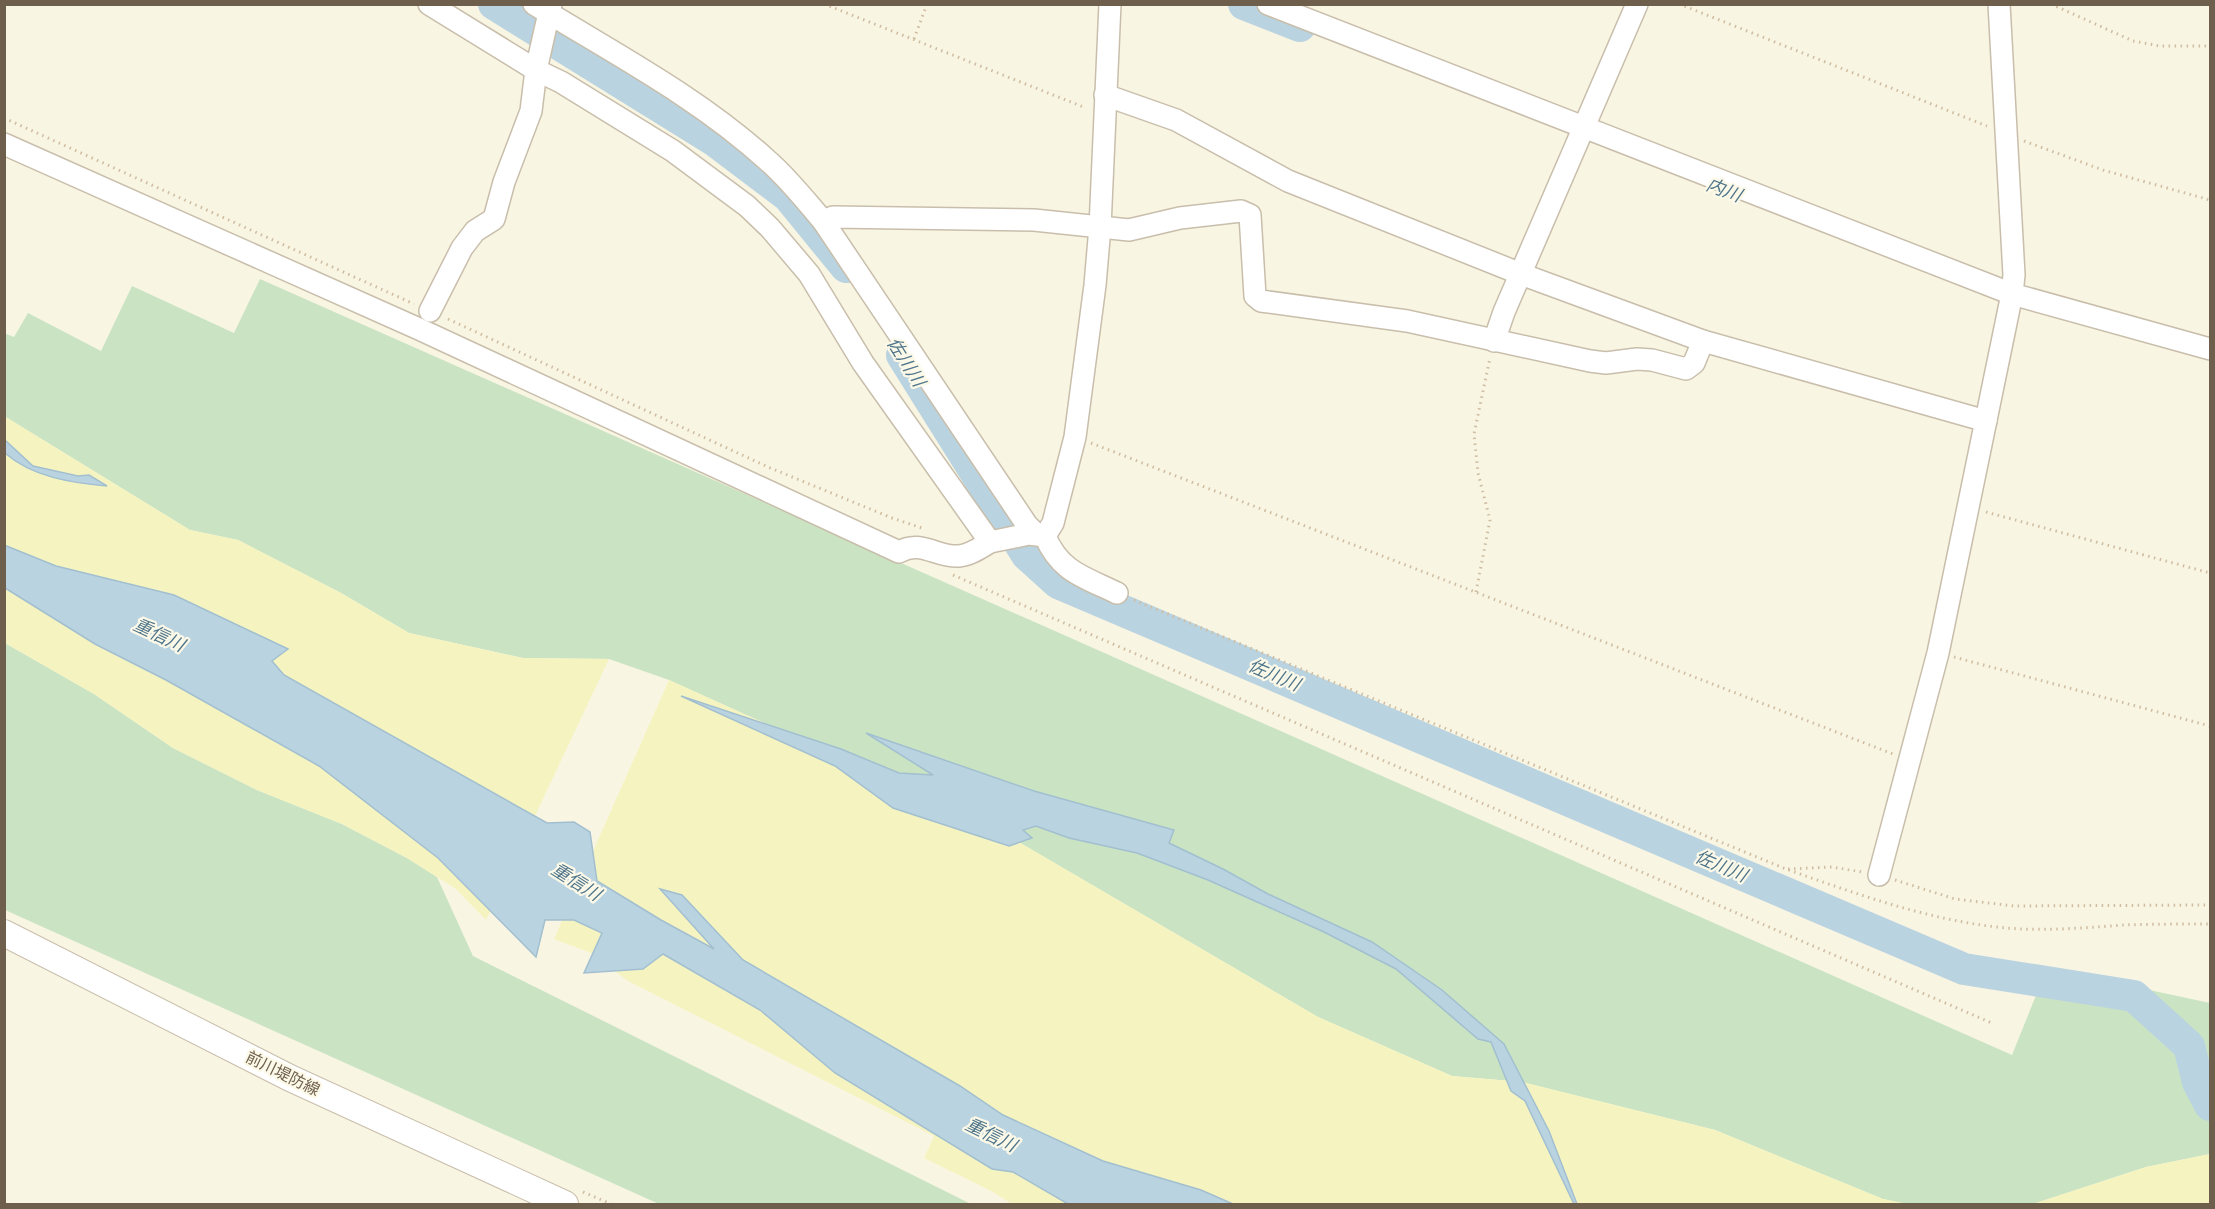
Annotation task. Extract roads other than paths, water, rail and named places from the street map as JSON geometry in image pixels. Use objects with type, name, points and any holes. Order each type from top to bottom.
[{"type":"street","points":[[429,4],[673,151],[747,206],[770,228],[809,274],[863,363],[993,541]]},
{"type":"street","points":[[4,144],[419,329],[899,552],[909,547],[958,556],[968,554],[993,541],[1037,534],[1053,523],[1075,437],[1095,285],[1100,226],[1110,4]]},
{"type":"street","points":[[1268,4],[2012,294],[2211,349]]},
{"type":"street","points":[[1494,341],[1504,312],[1637,4]]},
{"type":"street","points":[[1880,875],[1938,653],[2012,294],[2014,275],[2000,4]]},
{"type":"street","points":[[430,311],[462,248],[475,231],[494,219],[504,182],[531,111],[546,10],[664,83],[767,160],[799,192],[823,221],[1027,525],[1060,562],[1074,572],[1117,593]]},
{"type":"street","points":[[1105,105],[1176,120],[1288,181],[1521,274],[1703,341],[1986,421]]},
{"type":"street","points":[[823,221],[833,217],[1034,220],[1129,230],[1180,218],[1241,211],[1250,215],[1255,296],[1261,301],[1407,321],[1606,363],[1637,359],[1653,360],[1686,369],[1694,363],[1703,341]]},
{"type":"street","name":"前川堤防線","points":[[4,933],[290,1078],[565,1204]]},
{"type":"water","points":[[5,440],[33,466],[78,476],[89,475],[107,486],[66,481],[27,468],[5,453]]},
{"type":"water","name":"重信川","points":[[4,545],[56,566],[174,595],[288,649],[272,661],[284,675],[547,823],[574,822],[590,832],[597,881],[661,920],[714,949],[660,889],[682,895],[743,960],[960,1086],[1003,1115],[1103,1161],[1201,1190],[1233,1204],[1068,1204],[1013,1172],[992,1169],[835,1073],[760,1010],[663,954],[643,969],[584,973],[602,933],[574,920],[545,920],[536,957],[438,858],[319,766],[166,680],[95,644],[5,588]]},
{"type":"water","points":[[681,696],[841,749],[899,773],[933,775],[866,733],[1034,791],[1174,830],[1169,843],[1268,894],[1372,942],[1442,990],[1504,1044],[1549,1131],[1577,1204],[1574,1204],[1525,1101],[1511,1091],[1491,1042],[1478,1039],[1396,969],[1324,932],[1208,880],[1137,853],[1069,838],[1036,826],[1023,830],[1032,838],[1009,846],[893,808],[835,766]]},
{"type":"waterway","name":"佐川川","points":[[494,4],[715,141],[788,196],[846,267]]},
{"type":"waterway","name":"内川","points":[[1244,4],[1300,26]]},
{"type":"waterway","name":"佐川川","points":[[902,355],[1027,555],[1058,583],[1964,969],[2134,996],[2189,1046],[2198,1082],[2210,1105]]}]
